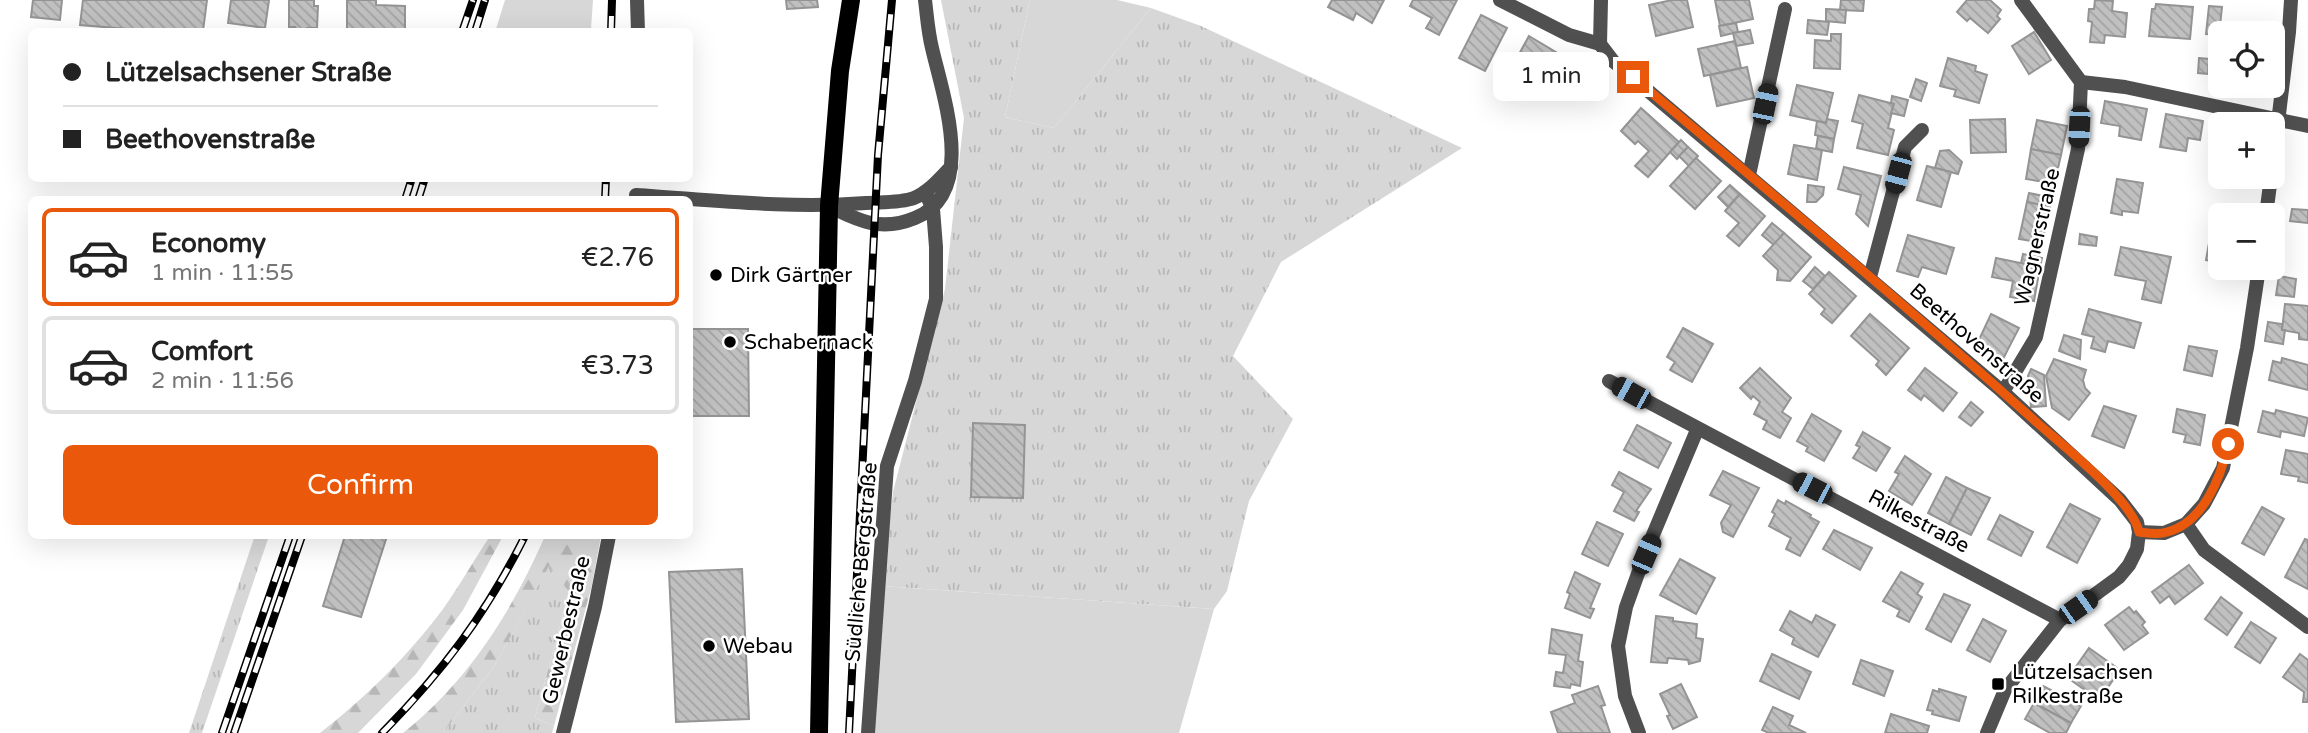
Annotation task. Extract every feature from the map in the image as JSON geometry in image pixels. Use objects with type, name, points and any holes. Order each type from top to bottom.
[{"type":"main road","points":[[819,733],[829,206],[840,71],[851,0]]},
{"type":"street","points":[[637,0],[638,28]]},
{"type":"street","points":[[829,206],[865,224],[905,222],[933,209],[946,189],[951,167],[948,116],[931,44],[925,0]]},
{"type":"street","points":[[1500,0],[1569,35],[1601,44],[1601,0]]},
{"type":"street","points":[[2021,0],[2081,82],[2125,87],[2238,112]]},
{"type":"street","points":[[2280,112],[2291,0]]},
{"type":"street","points":[[1749,175],[1785,9]]},
{"type":"street","name":"Beethovenstraße","points":[[1601,44],[1613,61],[2003,392],[2120,500],[2137,522],[2139,532]]},
{"type":"street","name":"Wagnerstraße","points":[[2003,392],[2036,337],[2078,149],[2081,82]]},
{"type":"street","points":[[2285,122],[2308,126]]},
{"type":"street","points":[[1870,277],[1905,147],[1922,130]]},
{"type":"street","points":[[693,200],[829,206],[912,199],[925,192],[951,167]]},
{"type":"street","name":"Südliche Bergstraße","points":[[868,733],[887,466],[915,381],[936,299],[933,209],[925,192]]},
{"type":"street","points":[[1987,733],[2005,690],[2060,620],[2119,577],[2129,565],[2137,548],[2139,532],[2164,533],[2186,524],[2204,504],[2223,468],[2247,348],[2257,280]]},
{"type":"street","name":"Rilkestraße","points":[[1609,381],[2060,620]]},
{"type":"street","points":[[1639,733],[1625,696],[1618,646],[1630,596],[1698,429]]},
{"type":"street","points":[[2186,524],[2204,550],[2308,627]]},
{"type":"street","name":"Gewerbestraße","points":[[563,733],[595,607],[608,539]]},
{"type":"green space","points":[[505,0],[593,0],[591,28],[496,28]]},
{"type":"green space","points":[[941,0],[1030,0],[1005,117],[1054,128],[1151,8],[1201,26],[1462,148],[1281,262],[1233,356],[1293,419],[1249,501],[1227,591],[1214,609],[882,586],[893,492],[945,289],[964,118]]},
{"type":"green space","points":[[1030,0],[1117,0],[1151,8],[1054,128],[1005,117]]},
{"type":"green space","points":[[254,539],[268,539],[202,733],[189,733]]},
{"type":"green space","points":[[488,539],[501,539],[463,610],[416,674],[358,733],[320,733],[370,691],[416,643],[443,609]]},
{"type":"green space","points":[[544,539],[600,539],[592,585],[554,726],[535,718],[569,592],[549,566],[495,665],[443,733],[403,733],[448,691],[468,668],[503,618]]},
{"type":"green space","points":[[549,565],[569,592],[535,718],[554,726],[552,733],[443,733],[495,665]]},
{"type":"green space","points":[[882,586],[1214,609],[1179,733],[869,733]]},
{"type":"building","points":[[33,0],[62,0],[60,20],[31,17]]},
{"type":"building","points":[[83,0],[207,0],[203,28],[116,28],[80,25]]},
{"type":"building","points":[[231,0],[269,0],[265,28],[228,23]]},
{"type":"building","points":[[289,0],[314,0],[314,6],[318,6],[317,28],[289,27]]},
{"type":"building","points":[[347,0],[376,0],[376,5],[405,6],[405,28],[347,28]]},
{"type":"building","points":[[786,0],[817,0],[818,7],[787,9]]},
{"type":"building","points":[[1332,0],[1384,0],[1372,23],[1356,13],[1353,20],[1328,7]]},
{"type":"building","points":[[1413,0],[1457,0],[1439,35],[1426,28],[1432,18],[1410,6]]},
{"type":"building","points":[[1687,0],[1693,27],[1656,36],[1649,5]]},
{"type":"building","points":[[1715,0],[1749,0],[1753,19],[1720,26]]},
{"type":"building","points":[[1841,0],[1864,0],[1863,11],[1840,10]]},
{"type":"building","points":[[1967,0],[1990,0],[2001,10],[1997,16],[2000,19],[1988,33],[1970,18],[1967,21],[1957,12]]},
{"type":"building","points":[[2095,0],[2113,1],[2112,11],[2127,13],[2125,37],[2105,35],[2104,43],[2090,42],[2092,22],[2088,21],[2089,9],[2094,9]]},
{"type":"building","points":[[2156,4],[2193,7],[2190,39],[2149,36],[2152,9],[2155,9]]},
{"type":"building","points":[[2209,6],[2222,7],[2220,21],[2208,21],[2206,34]]},
{"type":"building","points":[[1826,9],[1846,10],[1845,23],[1826,21]]},
{"type":"building","points":[[1481,15],[1507,28],[1485,71],[1459,58]]},
{"type":"building","points":[[1808,20],[1829,22],[1827,35],[1807,33]]},
{"type":"building","points":[[1736,23],[1738,32],[1721,36],[1719,26]]},
{"type":"building","points":[[1750,30],[1753,43],[1736,46],[1733,33]]},
{"type":"building","points":[[2034,32],[2051,60],[2029,74],[2012,46]]},
{"type":"building","points":[[1831,34],[1841,34],[1840,69],[1814,68],[1815,40],[1831,41]]},
{"type":"building","points":[[1529,36],[1574,63],[1568,75],[1560,71],[1547,96],[1532,88],[1534,76],[1513,65]]},
{"type":"building","points":[[1735,41],[1741,68],[1704,76],[1698,49]]},
{"type":"building","points":[[1948,58],[1976,66],[1975,71],[1987,75],[1979,103],[1954,96],[1956,90],[1940,86]]},
{"type":"building","points":[[2199,58],[2208,59],[2208,74],[2198,73]]},
{"type":"building","points":[[1747,67],[1754,98],[1717,106],[1710,75]]},
{"type":"building","points":[[1916,79],[1927,83],[1921,101],[1910,97]]},
{"type":"building","points":[[1797,85],[1833,93],[1826,123],[1790,115]]},
{"type":"building","points":[[1859,95],[1894,104],[1888,128],[1894,130],[1888,155],[1857,148],[1863,124],[1852,121]]},
{"type":"building","points":[[1892,96],[1908,100],[1904,116],[1891,113],[1894,104],[1891,103]]},
{"type":"building","points":[[2105,101],[2147,109],[2141,140],[2119,136],[2120,126],[2101,123]]},
{"type":"building","points":[[1641,108],[1679,142],[1648,177],[1635,166],[1649,151],[1638,141],[1635,144],[1621,131]]},
{"type":"building","points":[[2166,114],[2203,121],[2200,140],[2188,138],[2186,151],[2160,147]]},
{"type":"building","points":[[1827,119],[1838,121],[1834,139],[1815,135],[1817,121],[1826,123]]},
{"type":"building","points":[[2005,119],[2006,152],[1971,153],[1970,120]]},
{"type":"building","points":[[2037,120],[2067,126],[2061,155],[2031,149]]},
{"type":"building","points":[[1818,136],[1834,139],[1832,152],[1816,149]]},
{"type":"building","points":[[1681,140],[1688,147],[1677,159],[1670,152]]},
{"type":"building","points":[[1794,145],[1822,150],[1817,180],[1788,174]]},
{"type":"building","points":[[1688,147],[1698,156],[1689,166],[1679,156]]},
{"type":"building","points":[[2031,149],[2061,155],[2053,190],[2043,189],[2044,182],[2026,179]]},
{"type":"building","points":[[1949,150],[1962,162],[1958,174],[1935,168],[1940,151]]},
{"type":"building","points":[[1696,158],[1721,181],[1695,209],[1670,186]]},
{"type":"building","points":[[1927,166],[1951,172],[1941,207],[1917,200]]},
{"type":"building","points":[[1844,167],[1881,176],[1868,226],[1856,214],[1861,195],[1838,189]]},
{"type":"building","points":[[2117,179],[2143,183],[2138,213],[2111,213]]},
{"type":"building","points":[[1730,185],[1740,194],[1728,207],[1718,197]]},
{"type":"building","points":[[1808,185],[1824,187],[1823,195],[1816,202],[1807,202]]},
{"type":"building","points":[[2029,193],[2048,197],[2046,206],[2027,202]]},
{"type":"building","points":[[1740,194],[1765,216],[1739,246],[1727,236],[1739,223],[1725,211]]},
{"type":"building","points":[[2027,202],[2050,207],[2042,243],[2019,239]]},
{"type":"building","points":[[2292,209],[2308,210],[2308,223],[2290,221]]},
{"type":"building","points":[[1772,223],[1784,233],[1774,245],[1762,235]]},
{"type":"building","points":[[1784,233],[1811,257],[1790,281],[1777,280],[1778,270],[1763,256]]},
{"type":"building","points":[[2080,234],[2097,237],[2096,246],[2079,244]]},
{"type":"building","points":[[1908,235],[1954,248],[1946,274],[1922,267],[1918,277],[1897,271]]},
{"type":"building","points":[[2121,247],[2171,257],[2161,303],[2142,299],[2146,281],[2115,275]]},
{"type":"building","points":[[2023,254],[2042,258],[2040,267],[2021,263]]},
{"type":"building","points":[[1996,258],[2040,267],[2034,301],[2010,297],[2013,281],[1992,277]]},
{"type":"building","points":[[1815,267],[1825,276],[1813,289],[1803,281]]},
{"type":"building","points":[[1829,272],[1856,296],[1832,323],[1821,314],[1825,309],[1809,294]]},
{"type":"building","points":[[2285,277],[2296,279],[2294,297],[2276,295],[2278,280],[2285,280]]},
{"type":"building","points":[[2285,304],[2308,306],[2308,340],[2299,339],[2299,333],[2282,330]]},
{"type":"building","points":[[2089,309],[2141,323],[2134,348],[2108,341],[2105,352],[2091,348],[2094,337],[2082,334]]},
{"type":"building","points":[[1870,314],[1909,348],[1886,375],[1876,365],[1879,361],[1851,336]]},
{"type":"building","points":[[1991,314],[2019,328],[2003,359],[1976,346]]},
{"type":"building","points":[[2268,322],[2282,324],[2282,330],[2285,330],[2283,344],[2265,341]]},
{"type":"building","points":[[1683,328],[1713,344],[1692,382],[1670,370],[1675,362],[1667,357]]},
{"type":"building","points":[[693,329],[748,329],[749,416],[693,416]]},
{"type":"building","points":[[2064,335],[2081,340],[2080,359],[2059,351]]},
{"type":"building","points":[[2189,346],[2217,351],[2212,376],[2184,370]]},
{"type":"building","points":[[2282,358],[2308,365],[2308,390],[2269,380],[2273,361],[2281,363]]},
{"type":"building","points":[[2054,359],[2086,370],[2083,380],[2090,393],[2069,420],[2052,408],[2046,376]]},
{"type":"building","points":[[1760,368],[1791,398],[1782,412],[1791,418],[1780,438],[1763,429],[1767,421],[1754,414],[1760,402],[1753,396],[1751,399],[1740,388]]},
{"type":"building","points":[[1925,368],[1957,393],[1943,411],[1924,395],[1921,400],[1908,390]]},
{"type":"building","points":[[2031,369],[2044,375],[2046,406],[2031,407],[2028,376]]},
{"type":"building","points":[[1971,402],[1983,412],[1971,426],[1959,417]]},
{"type":"building","points":[[2104,406],[2136,416],[2124,448],[2092,436]]},
{"type":"building","points":[[2177,409],[2205,415],[2200,445],[2184,442],[2186,435],[2173,432]]},
{"type":"building","points":[[2276,410],[2308,418],[2304,436],[2281,431],[2280,437],[2258,432],[2263,411],[2275,414]]},
{"type":"building","points":[[1812,414],[1841,431],[1824,461],[1806,451],[1808,447],[1797,441]]},
{"type":"building","points":[[973,423],[1025,425],[1023,498],[971,497]]},
{"type":"building","points":[[1637,425],[1671,443],[1658,468],[1624,450]]},
{"type":"building","points":[[1863,432],[1890,448],[1876,471],[1853,458],[1860,447],[1856,445]]},
{"type":"building","points":[[2286,450],[2308,454],[2308,483],[2298,481],[2299,477],[2281,474]]},
{"type":"building","points":[[1905,456],[1931,474],[1912,505],[1889,491],[1899,474],[1895,472]]},
{"type":"building","points":[[1723,471],[1759,488],[1733,537],[1723,532],[1721,523],[1731,505],[1710,495]]},
{"type":"building","points":[[1619,472],[1651,489],[1636,511],[1639,512],[1634,521],[1614,511],[1624,492],[1612,485]]},
{"type":"building","points":[[1946,477],[1967,488],[1949,524],[1928,513]]},
{"type":"building","points":[[1967,488],[1990,498],[1971,535],[1949,524]]},
{"type":"building","points":[[1778,500],[1785,504],[1786,501],[1819,522],[1800,556],[1786,549],[1791,538],[1769,526]]},
{"type":"building","points":[[2070,504],[2100,519],[2077,563],[2047,547]]},
{"type":"building","points":[[2262,507],[2284,519],[2264,555],[2242,543]]},
{"type":"building","points":[[2000,515],[2033,532],[2021,556],[1988,539]]},
{"type":"building","points":[[1597,522],[1623,534],[1608,566],[1582,554]]},
{"type":"building","points":[[1834,530],[1872,548],[1860,570],[1823,549]]},
{"type":"building","points":[[344,539],[386,539],[361,617],[323,606]]},
{"type":"building","points":[[2305,539],[2308,540],[2308,589],[2285,577]]},
{"type":"building","points":[[1680,559],[1715,578],[1696,614],[1660,595]]},
{"type":"building","points":[[2189,565],[2203,583],[2175,604],[2169,596],[2160,603],[2152,592]]},
{"type":"building","name":"Webau","points":[[742,569],[749,719],[676,722],[669,572]]},
{"type":"building","points":[[1575,572],[1600,584],[1590,608],[1594,609],[1590,618],[1565,608],[1570,594],[1567,592]]},
{"type":"building","points":[[1901,572],[1923,584],[1917,594],[1922,597],[1909,622],[1897,616],[1900,610],[1883,601]]},
{"type":"building","points":[[1944,594],[1970,605],[1951,642],[1926,629]]},
{"type":"building","points":[[2221,597],[2242,613],[2227,635],[2205,619]]},
{"type":"building","points":[[2129,607],[2145,622],[2142,625],[2148,633],[2124,650],[2105,625]]},
{"type":"building","points":[[1790,611],[1812,623],[1816,615],[1835,625],[1818,657],[1792,644],[1794,638],[1780,630]]},
{"type":"building","points":[[1656,616],[1697,624],[1696,638],[1703,639],[1700,661],[1689,664],[1688,660],[1668,658],[1667,663],[1651,662]]},
{"type":"building","points":[[1983,619],[2006,631],[1990,662],[1967,650]]},
{"type":"building","points":[[2251,622],[2276,638],[2260,663],[2235,647]]},
{"type":"building","points":[[1552,629],[1582,635],[1578,661],[1583,662],[1580,686],[1554,686],[1556,672],[1563,673],[1566,655],[1549,653]]},
{"type":"building","points":[[2089,648],[2120,670],[2099,700],[2068,678]]},
{"type":"building","points":[[1772,654],[1811,672],[1799,699],[1760,681]]},
{"type":"building","points":[[2300,654],[2308,660],[2308,702],[2303,702],[2304,692],[2283,677]]},
{"type":"building","points":[[1861,660],[1893,671],[1884,696],[1853,684]]},
{"type":"building","points":[[1681,684],[1697,717],[1673,729],[1660,694]]},
{"type":"building","points":[[1598,686],[1610,733],[1558,733],[1551,712],[1575,703],[1572,695]]},
{"type":"building","points":[[2043,686],[2081,706],[2071,723],[2034,703]]},
{"type":"building","points":[[1939,689],[1966,697],[1959,721],[1932,714],[1933,711],[1927,710],[1933,690],[1939,692]]},
{"type":"building","points":[[2034,703],[2071,723],[2066,733],[2050,733],[2025,719]]},
{"type":"building","points":[[1773,707],[1793,716],[1789,725],[1806,733],[1769,733],[1762,730]]},
{"type":"building","points":[[1891,714],[1929,726],[1927,733],[1885,733]]},
{"type":"railway","points":[[463,28],[473,0]]},
{"type":"railway","points":[[476,28],[485,0]]},
{"type":"railway","points":[[611,28],[612,0]]},
{"type":"railway","points":[[849,733],[878,155],[892,0]]},
{"type":"railway","points":[[406,196],[411,182]]},
{"type":"railway","points":[[419,196],[424,182]]},
{"type":"railway","points":[[605,196],[606,182]]},
{"type":"railway","points":[[222,733],[289,539]]},
{"type":"railway","points":[[234,733],[301,539]]},
{"type":"railway","points":[[382,733],[425,687],[462,640],[495,591],[523,539]]},
{"type":"place","name":"Dirk Gärtner","points":[[716,275]]},
{"type":"place","name":"Schabernack","points":[[730,342]]},
{"type":"place","name":"Webau","points":[[709,646]]},
{"type":"place","name":"Lützelsachsen Rilkestraße","points":[[1998,684]]},
{"type":"route","points":[[1633,77],[2003,392],[2120,500],[2137,522],[2139,532],[2164,533],[2186,524],[2204,504],[2223,468],[2228,444]]}]
